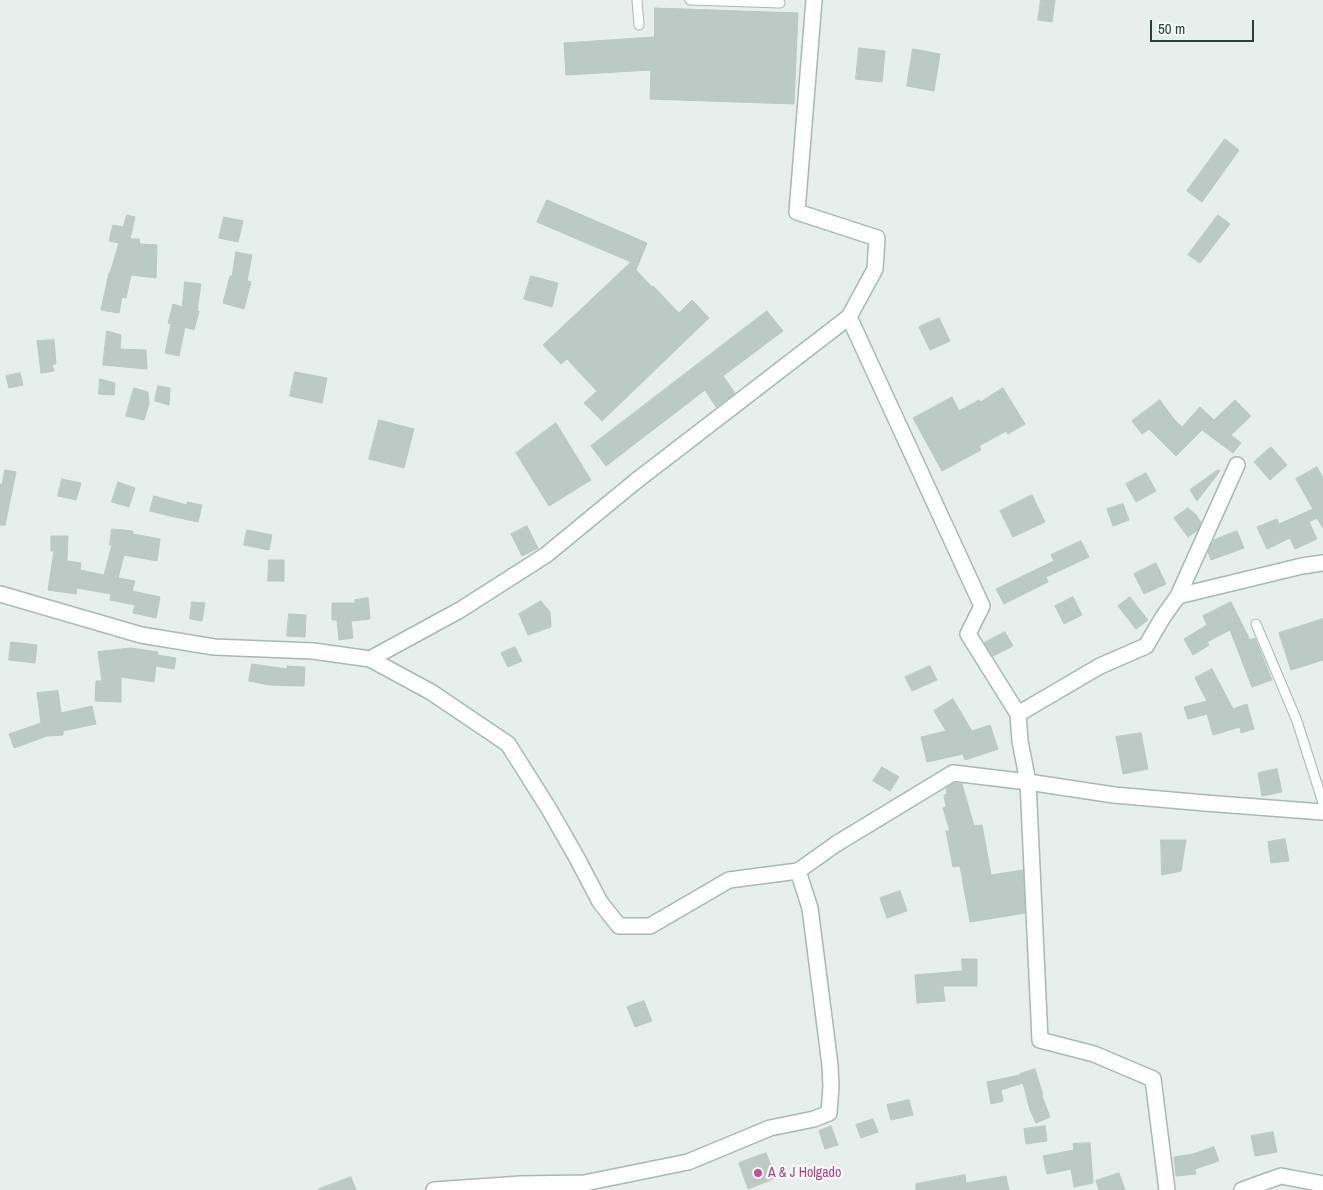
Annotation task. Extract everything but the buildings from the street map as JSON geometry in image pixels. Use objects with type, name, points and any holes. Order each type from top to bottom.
[{"type":"street","points":[[370,659],[460,610],[546,554],[636,481],[849,317],[875,269],[877,238],[797,212],[814,0]]},
{"type":"street","points":[[849,317],[982,606],[968,634],[1018,714],[1020,740],[1028,782],[1040,1040],[1094,1054],[1153,1080],[1166,1190]]},
{"type":"street","points":[[1018,714],[1100,666],[1146,646],[1178,596],[1237,465]]},
{"type":"street","points":[[1178,596],[1302,566],[1323,563]]},
{"type":"street","points":[[0,594],[142,636],[214,647],[313,651],[370,659],[431,692],[508,744],[577,858],[600,902],[619,926],[650,926],[728,880],[798,871],[836,844],[953,773],[1114,795],[1205,804],[1323,812]]},
{"type":"street","points":[[434,1190],[584,1182],[669,1166],[688,1162],[770,1128],[814,1119],[829,1113],[830,1066],[810,908],[798,871]]},
{"type":"street","points":[[1242,1190],[1281,1176],[1323,1184]]},
{"type":"lane","points":[[637,0],[639,25]]},
{"type":"lane","points":[[690,0],[780,3]]},
{"type":"lane","points":[[1256,624],[1297,721],[1323,803]]},
{"type":"place","name":"A & J Holgado","points":[[758,1173]]}]
